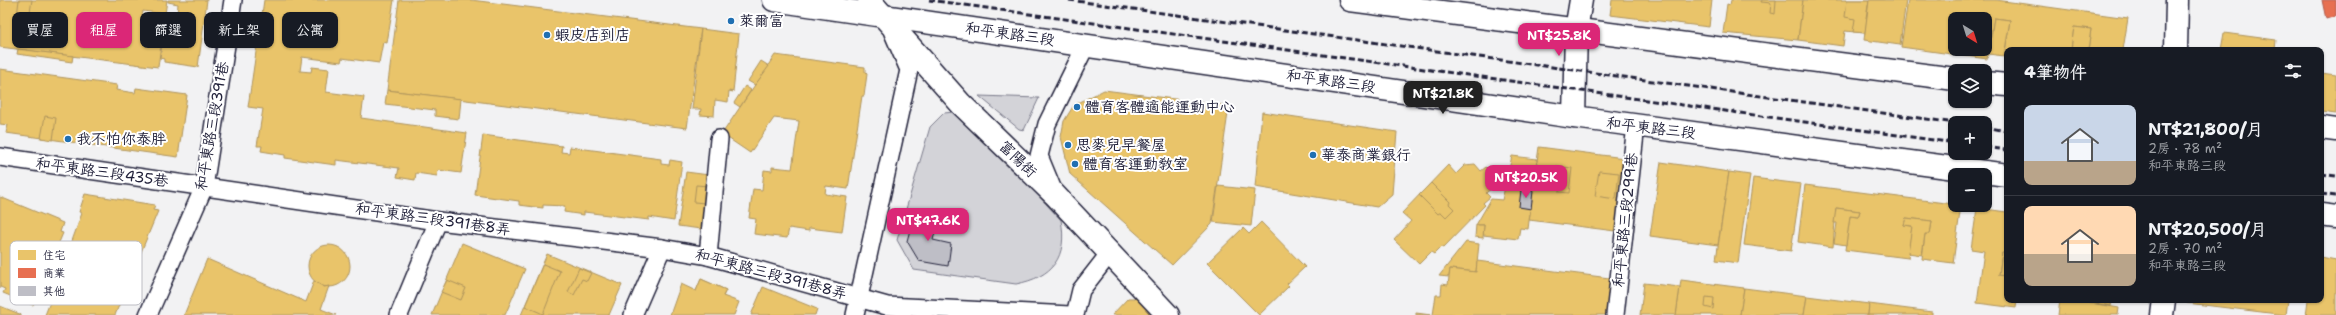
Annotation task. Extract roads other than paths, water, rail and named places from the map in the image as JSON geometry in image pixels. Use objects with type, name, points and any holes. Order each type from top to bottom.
[{"type":"main road","name":"和平東路三段","points":[[774,0],[882,8],[1086,45],[1636,126],[2004,174]]},
{"type":"main road","name":"富陽街","points":[[869,0],[882,8],[961,104],[1054,194],[1168,315]]},
{"type":"main road","points":[[1350,0],[1948,78]]},
{"type":"main road","points":[[1574,117],[1576,30],[1581,0]]},
{"type":"main road","points":[[2176,47],[2177,0]]},
{"type":"main road","points":[[1992,84],[2004,85]]},
{"type":"main road","points":[[2324,128],[2336,130]]},
{"type":"main road","points":[[2324,215],[2336,217]]},
{"type":"main road","points":[[2162,315],[2164,303]]},
{"type":"lane","name":"和平東路三段391巷","points":[[148,315],[204,187],[233,0]]},
{"type":"lane","points":[[855,315],[910,70],[882,8]]},
{"type":"lane","points":[[1054,194],[1039,156],[1047,124],[1086,45]]},
{"type":"lane","name":"和平東路三段299巷","points":[[1615,315],[1636,126]]},
{"type":"lane","points":[[708,256],[719,139]]},
{"type":"lane","name":"和平東路三段435巷","points":[[0,157],[204,187]]},
{"type":"lane","name":"和平東路三段391巷8弄","points":[[204,187],[438,221],[662,248],[708,256],[887,306],[1070,315]]},
{"type":"lane","points":[[399,315],[438,221]]},
{"type":"lane","points":[[633,315],[662,248]]},
{"type":"lane","points":[[1075,315],[1082,290],[1109,254]]},
{"type":"railway","points":[[929,0],[1948,142]]},
{"type":"railway","points":[[1069,0],[1948,122]]},
{"type":"railway","points":[[1992,128],[2004,130]]},
{"type":"railway","points":[[1992,148],[2004,150]]},
{"type":"railway","points":[[2324,174],[2336,176]]},
{"type":"railway","points":[[2324,194],[2336,196]]},
{"type":"place","name":"萊爾富","points":[[731,21]]},
{"type":"place","name":"蝦皮店到店","points":[[547,35]]},
{"type":"place","name":"體育客體適能運動中心","points":[[1077,107]]},
{"type":"place","name":"我不怕你泰胖","points":[[68,139]]},
{"type":"place","name":"思麥兒早餐屋","points":[[1068,145]]},
{"type":"place","name":"華泰商業銀行","points":[[1313,155]]},
{"type":"place","name":"體育客運動教室","points":[[1075,164]]}]
